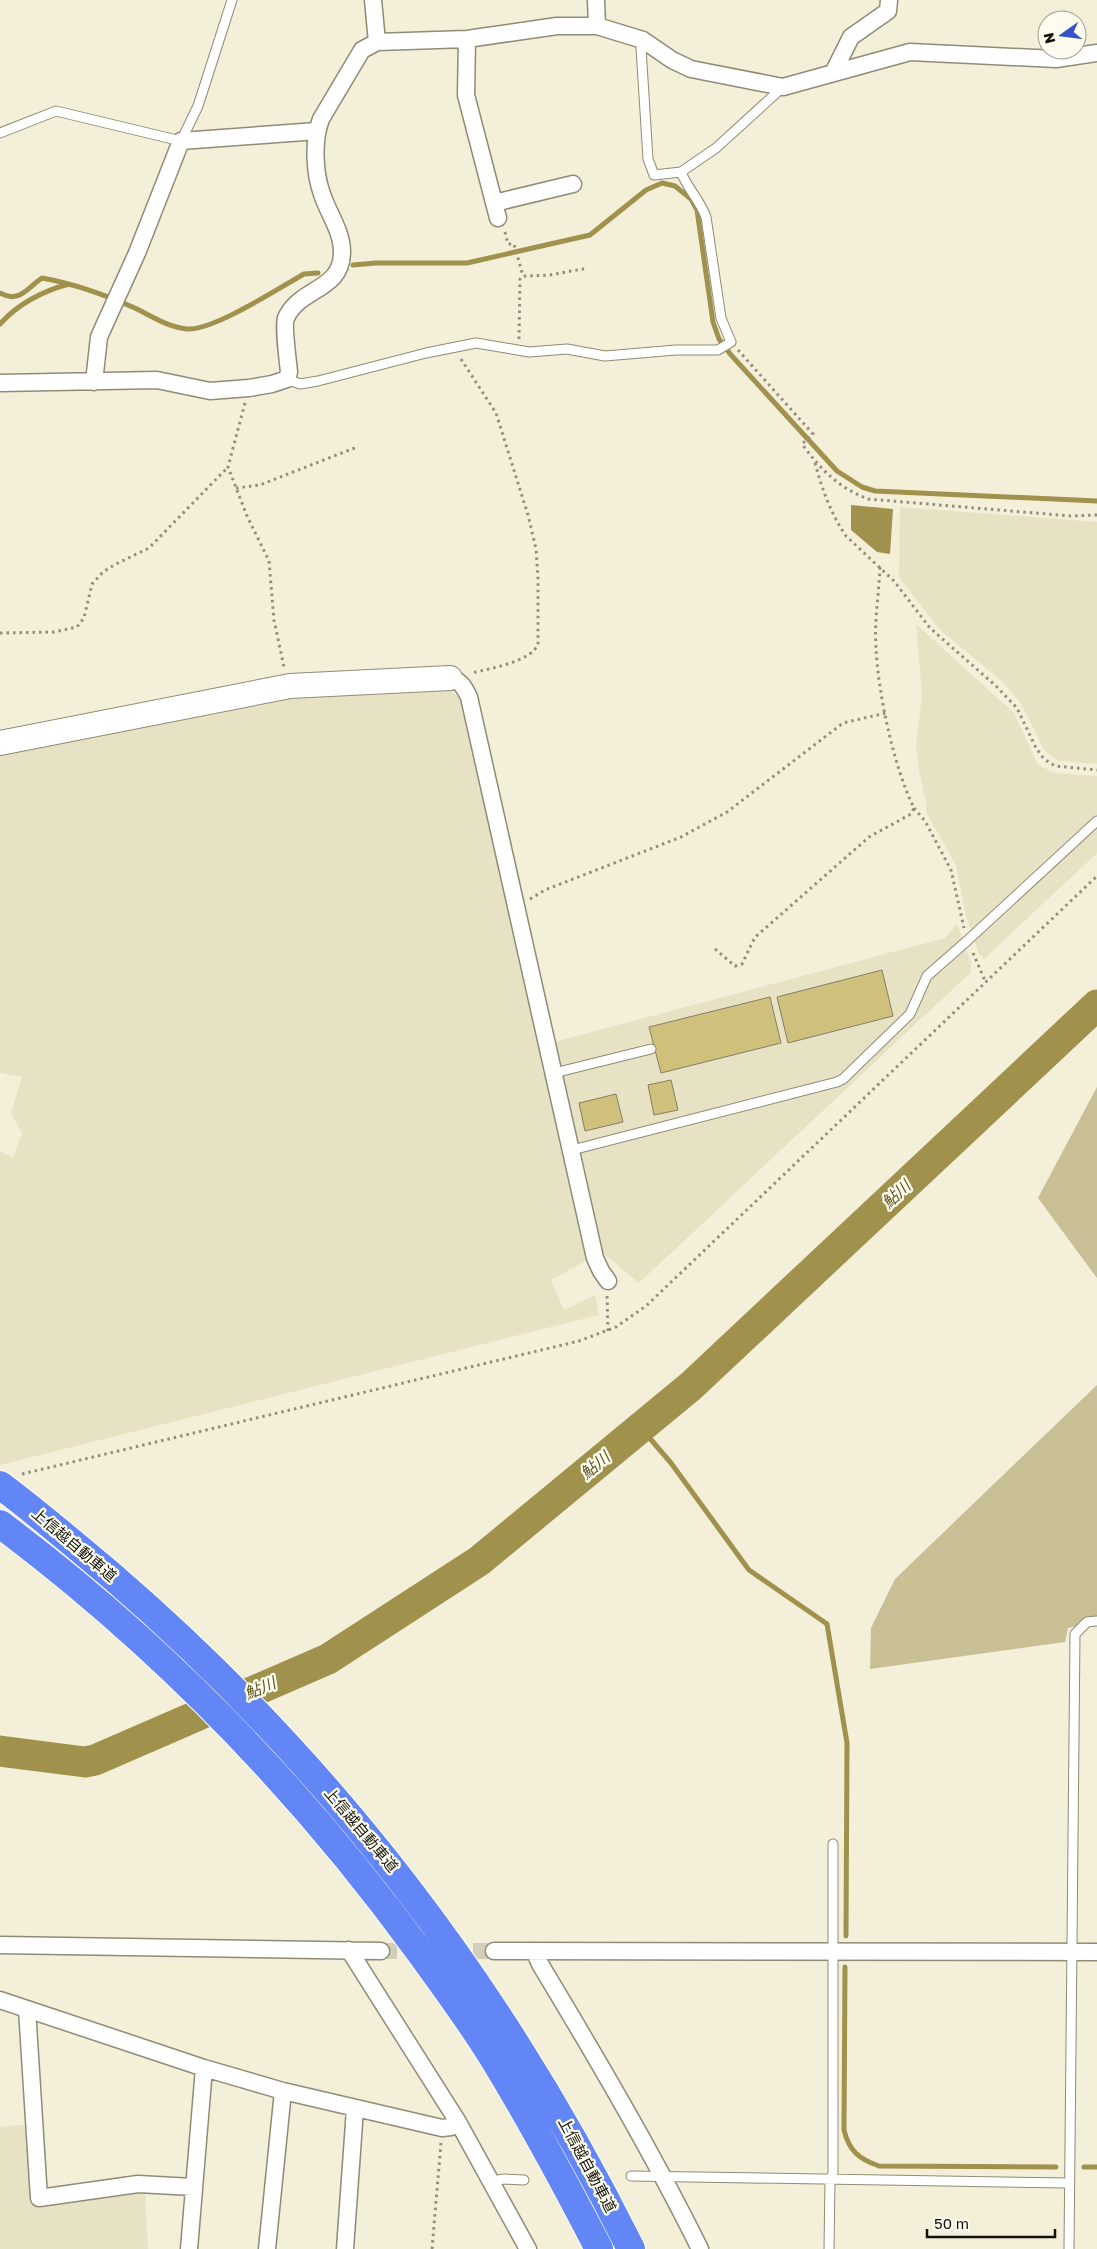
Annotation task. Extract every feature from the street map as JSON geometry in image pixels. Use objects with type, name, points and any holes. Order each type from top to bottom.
[{"type":"highway","name":"上信越自動車道","points":[[0,1485],[91,1559],[200,1656],[279,1736],[386,1859],[471,1974],[518,2044],[599,2185],[631,2249]]},
{"type":"highway","name":"上信越自動車道","points":[[0,1524],[77,1584],[180,1677],[257,1754],[354,1866],[447,1990],[494,2060],[573,2198],[599,2249]]},
{"type":"street","points":[[373,0],[377,42]]},
{"type":"street","points":[[596,0],[597,26]]},
{"type":"street","points":[[833,73],[852,37],[888,11],[889,0]]},
{"type":"street","points":[[0,382],[157,380],[210,391],[249,388],[287,379],[289,372],[286,320],[300,298],[330,282],[338,273],[342,252],[338,231],[321,193],[318,180],[317,131],[321,119],[362,50],[377,42],[467,39],[557,26],[597,26],[642,40],[672,60],[692,68],[783,87],[910,52],[1056,59],[1097,53]]},
{"type":"street","points":[[467,39],[466,95],[496,211],[573,184]]},
{"type":"street","points":[[94,382],[99,337],[137,253],[181,141],[317,131]]},
{"type":"street","points":[[0,743],[290,686],[454,679],[469,697],[595,1258],[608,1281]]},
{"type":"street","points":[[0,1945],[381,1951]]},
{"type":"street","points":[[349,1950],[458,2122],[528,2249]]},
{"type":"street","points":[[494,1951],[1097,1952]]},
{"type":"street","points":[[534,1951],[600,2063],[700,2249]]},
{"type":"street","points":[[0,2000],[204,2068],[283,2091],[442,2128],[451,2127],[458,2122]]},
{"type":"street","points":[[26,2009],[39,2198],[138,2184],[193,2187]]},
{"type":"street","points":[[189,2249],[204,2068]]},
{"type":"street","points":[[267,2249],[283,2091]]},
{"type":"street","points":[[344,2249],[355,2109]]},
{"type":"lane","points":[[0,132],[56,111],[181,141],[198,106],[232,0]]},
{"type":"lane","points":[[642,40],[648,159],[654,175],[681,172],[716,148],[783,87]]},
{"type":"lane","points":[[287,379],[300,384],[318,381],[457,346],[476,343],[529,352],[567,349],[605,356],[676,350],[718,350],[729,343],[721,318],[706,217],[702,207],[686,185],[681,172]]},
{"type":"lane","points":[[572,1150],[837,1082],[853,1070],[910,1014],[927,976],[1097,821]]},
{"type":"lane","points":[[554,1072],[651,1049]]},
{"type":"lane","points":[[1070,2249],[1075,1634],[1086,1622],[1097,1620]]},
{"type":"lane","points":[[829,2249],[830,2180],[833,2173],[833,1844]]},
{"type":"lane","points":[[631,2176],[1070,2183]]},
{"type":"lane","points":[[492,2181],[504,2179],[524,2180]]},
{"type":"path","points":[[510,350],[519,339],[518,285],[523,276],[515,246]]},
{"type":"path","points":[[523,276],[550,275],[588,268]]},
{"type":"path","points":[[729,343],[813,434],[802,444],[815,462],[838,483],[868,499],[1071,516],[1097,515]]},
{"type":"path","points":[[454,679],[524,658],[536,650],[538,644],[538,577],[532,531],[500,422],[491,404],[462,361],[457,346]]},
{"type":"path","points":[[0,633],[54,632],[77,626],[84,618],[92,584],[103,572],[114,564],[149,548],[228,467],[249,388]]},
{"type":"path","points":[[236,488],[260,485],[357,447]]},
{"type":"path","points":[[815,462],[822,488],[846,536],[894,581],[930,628],[996,686],[1017,708],[1036,748],[1044,759],[1055,766],[1097,770]]},
{"type":"path","points":[[228,467],[247,516],[269,561],[274,620],[281,657],[290,686]]},
{"type":"path","points":[[880,567],[876,646],[886,713],[899,771],[914,808],[925,821],[951,870],[959,910],[968,940],[986,983]]},
{"type":"path","points":[[516,906],[545,890],[681,837],[726,812],[843,723],[886,713]]},
{"type":"path","points":[[715,949],[735,966],[742,964],[755,937],[869,837],[911,814],[914,808]]},
{"type":"path","points":[[608,1281],[606,1303],[608,1330]]},
{"type":"path","points":[[432,2249],[442,2128]]},
{"type":"shaded area","points":[[851,505],[893,509],[890,554],[877,552],[851,530]]},
{"type":"shaded area","points":[[900,507],[1097,522],[1097,764],[1058,761],[1045,751],[1021,704],[1003,682],[939,629],[899,577]]},
{"type":"shaded area","points":[[916,624],[1014,713],[1038,765],[1055,773],[1097,776],[1097,853],[984,959],[979,954],[966,916],[956,865],[926,812],[926,801],[919,771],[916,746],[922,695]]},
{"type":"shaded area","points":[[447,688],[463,700],[587,1260],[551,1280],[564,1310],[595,1295],[599,1315],[0,1465],[0,1151],[13,1158],[22,1133],[11,1113],[22,1077],[0,1073],[0,751],[302,694]]},
{"type":"shaded area","points":[[957,924],[971,962],[971,972],[639,1283],[603,1253],[554,1042],[945,938]]},
{"type":"shaded area","points":[[1097,1087],[1097,1278],[1038,1198]]},
{"type":"shaded area","points":[[1097,1385],[1097,1621],[1068,1628],[1065,1642],[870,1669],[871,1628],[895,1579]]},
{"type":"shaded area","points":[[29,2124],[34,2204],[145,2191],[148,2249],[0,2249],[0,2127]]},
{"type":"building","points":[[882,970],[893,1016],[788,1043],[777,997]]},
{"type":"building","points":[[770,997],[781,1043],[661,1073],[649,1027]]},
{"type":"building","points":[[671,1080],[678,1110],[654,1115],[648,1085]]},
{"type":"building","points":[[616,1094],[623,1122],[585,1131],[579,1103]]},
{"type":"waterway","points":[[353,265],[376,263],[467,263],[590,235],[646,190],[662,183],[675,186],[691,199],[697,210],[713,322],[719,339],[731,355],[837,471],[862,487],[875,491],[1097,501]]},
{"type":"waterway","points":[[0,293],[12,297],[18,296],[42,278],[66,283],[102,295],[167,324],[187,329],[213,323],[246,308],[304,274],[318,273]]},
{"type":"waterway","points":[[0,324],[31,299],[69,284]]},
{"type":"waterway","name":"鮎川","points":[[0,1751],[85,1762],[95,1760],[328,1659],[479,1561],[691,1386],[1097,1005]]},
{"type":"waterway","points":[[641,1428],[671,1463],[749,1570],[827,1624],[847,1743],[846,1936]]},
{"type":"waterway","points":[[845,1967],[844,2130],[849,2144],[860,2157],[879,2166],[1056,2167]]},
{"type":"waterway","points":[[1084,2167],[1097,2167]]},
{"type":"tunnel","points":[[381,1951],[422,1951]]},
{"type":"tunnel","points":[[449,1951],[494,1951]]}]
